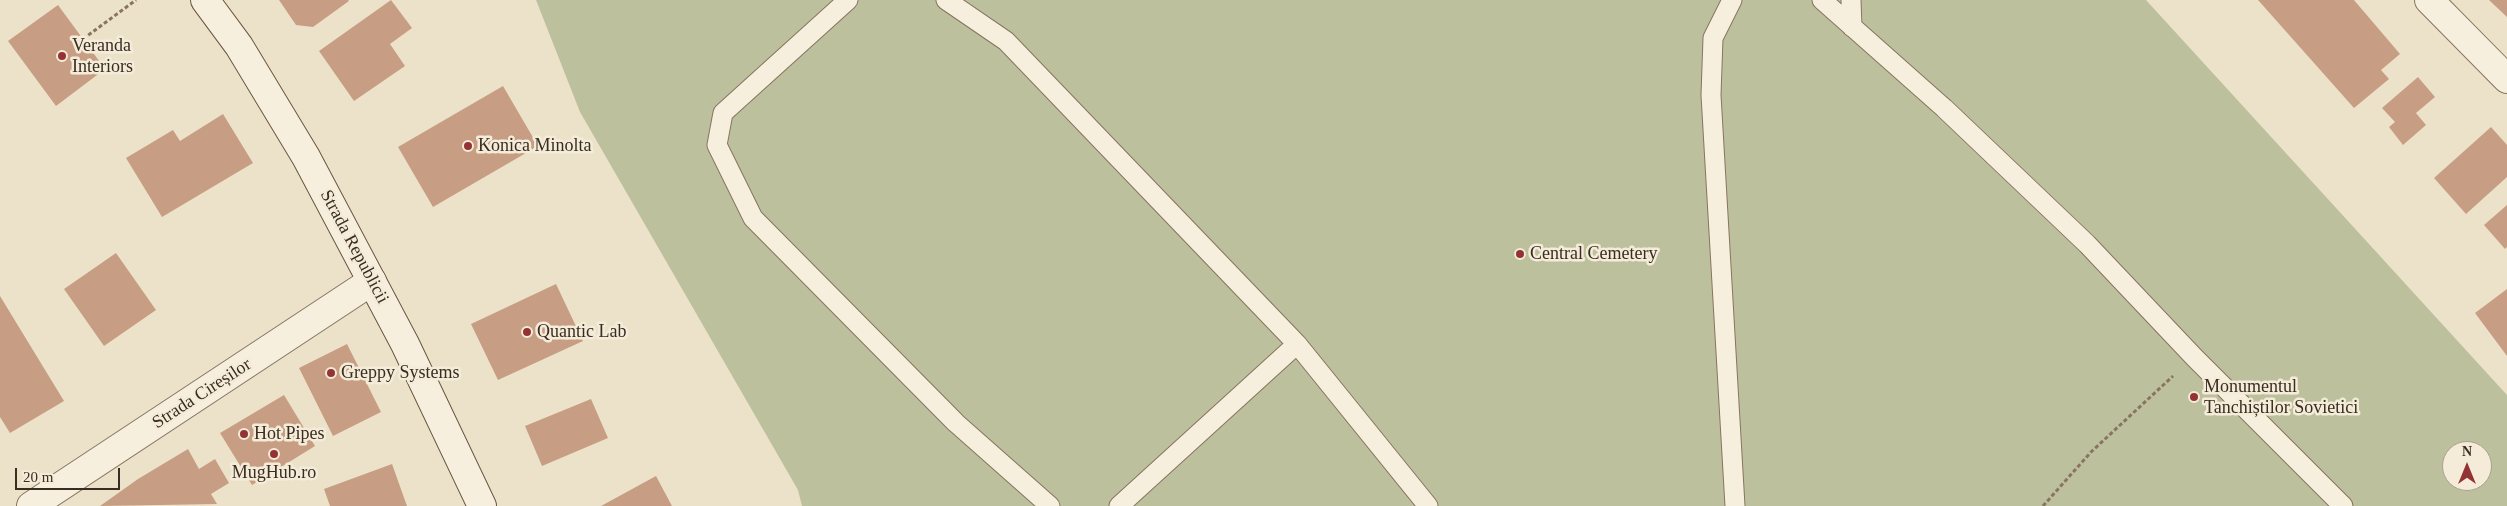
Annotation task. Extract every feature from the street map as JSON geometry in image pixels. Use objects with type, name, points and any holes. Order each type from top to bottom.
[{"type":"street","name":"Strada Republicii","points":[[206,0],[239,46],[306,157],[405,344],[482,506]]},
{"type":"street","points":[[2429,0],[2507,79]]},
{"type":"street","name":"Strada Cireșilor","points":[[31,506],[372,281]]},
{"type":"lane","points":[[848,0],[723,113],[717,145],[753,218],[956,423],[1050,506]]},
{"type":"lane","points":[[946,0],[1006,41],[1297,344],[1428,506]]},
{"type":"lane","points":[[1732,0],[1713,38],[1711,95],[1735,506]]},
{"type":"lane","points":[[1822,0],[1944,108],[2087,244],[2194,357],[2344,506]]},
{"type":"lane","points":[[1851,0],[1852,27]]},
{"type":"lane","points":[[1119,506],[1297,344]]},
{"type":"path","points":[[83,39],[136,0]]},
{"type":"path","points":[[2043,506],[2125,418],[2194,357]]},
{"type":"green space","name":"Central Cemetery","points":[[536,0],[2146,0],[2507,395],[2507,506],[802,506],[798,490],[580,112]]},
{"type":"building","points":[[279,0],[349,1],[313,27],[296,25]]},
{"type":"building","points":[[391,0],[412,28],[390,44],[405,66],[354,101],[319,51]]},
{"type":"building","points":[[2258,0],[2354,0],[2400,54],[2381,70],[2389,79],[2354,108]]},
{"type":"building","points":[[2489,0],[2507,0],[2507,17]]},
{"type":"building","points":[[58,5],[105,69],[56,106],[8,41]]},
{"type":"building","points":[[2418,77],[2435,97],[2416,113],[2426,125],[2403,145],[2389,127],[2395,122],[2382,108]]},
{"type":"building","name":"Konica Minolta","points":[[503,86],[538,146],[433,207],[398,147]]},
{"type":"building","points":[[223,114],[253,163],[162,217],[126,158],[173,130],[180,141]]},
{"type":"building","points":[[2491,127],[2507,145],[2507,177],[2466,214],[2434,178]]},
{"type":"building","points":[[2507,205],[2507,247],[2505,249],[2484,225]]},
{"type":"building","points":[[116,253],[156,310],[104,346],[64,289]]},
{"type":"building","name":"Quantic Lab","points":[[556,284],[583,341],[498,380],[471,324]]},
{"type":"building","points":[[2507,289],[2507,356],[2475,313]]},
{"type":"building","points":[[0,296],[64,401],[10,433],[0,417]]},
{"type":"building","points":[[347,344],[381,412],[333,436],[299,368]]},
{"type":"building","points":[[284,395],[315,446],[252,485],[220,433]]},
{"type":"building","points":[[591,399],[608,438],[542,466],[525,426]]},
{"type":"building","points":[[188,449],[199,469],[215,459],[229,483],[211,494],[217,504],[100,506],[138,479]]},
{"type":"building","points":[[392,464],[407,506],[330,506],[324,489]]},
{"type":"building","points":[[656,476],[672,506],[601,506]]},
{"type":"place","name":"Veranda Interiors","points":[[62,56]]},
{"type":"place","name":"Konica Minolta","points":[[468,146]]},
{"type":"place","name":"Central Cemetery","points":[[1520,254]]},
{"type":"place","name":"Quantic Lab","points":[[527,332]]},
{"type":"place","name":"Greppy Systems","points":[[331,373]]},
{"type":"place","name":"Monumentul Tanchiștilor Sovietici","points":[[2194,397]]},
{"type":"place","name":"Hot Pipes","points":[[244,434]]},
{"type":"place","name":"MugHub.ro","points":[[274,454]]}]
